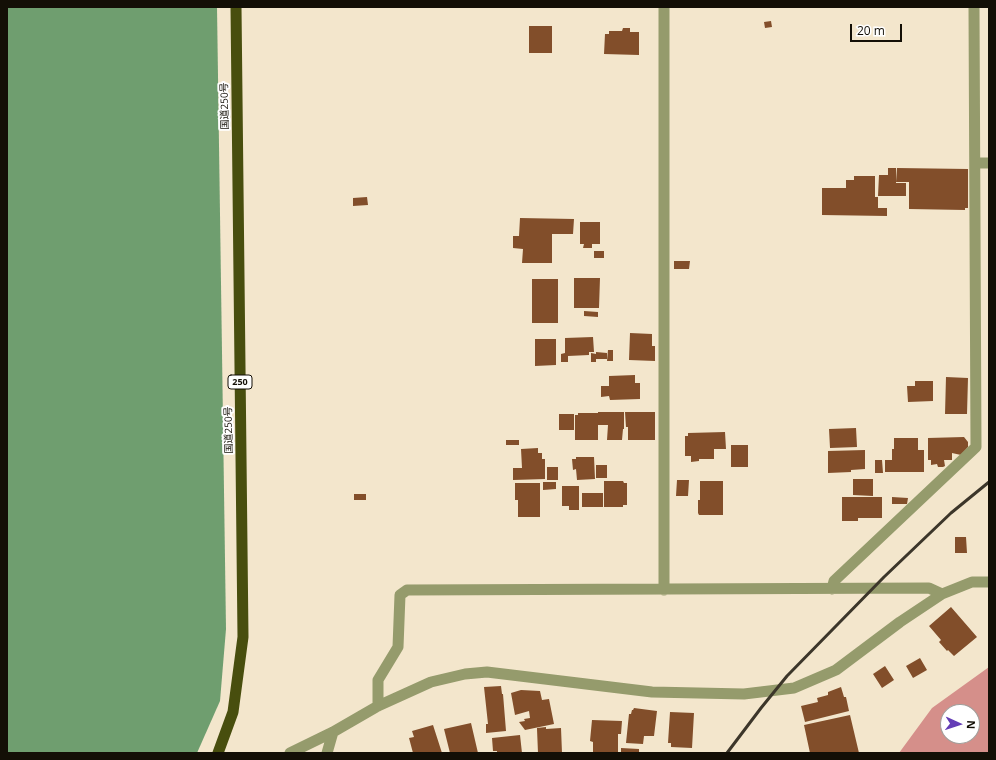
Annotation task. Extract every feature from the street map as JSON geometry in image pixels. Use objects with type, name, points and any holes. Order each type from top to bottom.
[{"type":"highway","name":"国道250号","points":[[218,753],[233,712],[243,637],[236,7]]},
{"type":"street","points":[[664,7],[664,590]]},
{"type":"street","points":[[832,589],[834,582],[976,447],[974,7]]},
{"type":"street","points":[[975,163],[989,163]]},
{"type":"street","points":[[290,753],[334,732],[378,706],[431,682],[464,674],[487,672],[652,692],[744,694],[794,688],[836,670],[900,622],[942,594],[972,582],[989,582]]},
{"type":"street","points":[[378,706],[378,680],[398,647],[400,595],[407,590],[929,588],[942,594]]},
{"type":"street","points":[[327,753],[334,732]]},
{"type":"shaded area","points":[[7,7],[217,7],[226,629],[220,701],[197,753],[7,753]]},
{"type":"shaded area","points":[[989,667],[989,753],[899,753],[932,708]]},
{"type":"building","points":[[771,21],[772,27],[765,28],[764,22]]},
{"type":"building","points":[[529,26],[552,26],[552,53],[529,53]]},
{"type":"building","points":[[623,28],[630,28],[630,32],[639,32],[639,55],[604,54],[605,34],[609,34],[609,31],[622,31]]},
{"type":"building","points":[[888,168],[896,168],[896,183],[906,183],[906,196],[878,196],[879,175],[888,175]]},
{"type":"building","points":[[897,168],[968,169],[968,208],[965,208],[965,210],[909,209],[909,182],[896,182]]},
{"type":"building","points":[[854,176],[875,176],[875,197],[878,197],[878,208],[887,208],[887,216],[822,215],[822,188],[846,188],[846,180],[854,180]]},
{"type":"building","points":[[367,197],[368,205],[353,206],[353,198]]},
{"type":"building","points":[[520,218],[574,219],[573,234],[552,234],[552,263],[522,263],[523,249],[513,248],[513,236],[519,236]]},
{"type":"building","points":[[580,222],[600,222],[600,244],[592,244],[592,248],[583,248],[584,244],[580,244]]},
{"type":"building","points":[[594,251],[604,251],[604,258],[594,258]]},
{"type":"building","points":[[674,261],[690,261],[689,269],[674,269]]},
{"type":"building","points":[[574,278],[600,278],[599,308],[574,308]]},
{"type":"building","points":[[532,279],[558,279],[558,323],[532,323]]},
{"type":"building","points":[[584,311],[598,312],[598,317],[584,316]]},
{"type":"building","points":[[630,333],[652,334],[652,346],[655,346],[655,361],[629,360]]},
{"type":"building","points":[[593,337],[594,352],[589,352],[589,355],[568,356],[568,362],[561,362],[561,354],[565,353],[565,338]]},
{"type":"building","points":[[535,339],[556,339],[556,365],[535,366]]},
{"type":"building","points":[[608,350],[613,350],[613,361],[607,361]]},
{"type":"building","points":[[596,352],[607,353],[607,359],[596,359],[596,362],[591,362],[591,353],[596,354]]},
{"type":"building","points":[[635,375],[635,383],[640,383],[640,399],[610,400],[609,396],[601,397],[601,386],[609,386],[609,376]]},
{"type":"building","points":[[946,377],[968,378],[967,414],[945,414]]},
{"type":"building","points":[[915,381],[933,381],[933,401],[908,402],[907,386],[915,386]]},
{"type":"building","points":[[624,412],[624,429],[622,440],[607,440],[608,425],[598,425],[598,440],[575,440],[575,415],[578,415],[578,413]]},
{"type":"building","points":[[625,412],[655,412],[655,440],[628,440],[628,427],[626,427]]},
{"type":"building","points":[[559,414],[574,414],[574,430],[559,430]]},
{"type":"building","points":[[856,428],[857,447],[830,448],[829,429]]},
{"type":"building","points":[[725,432],[726,449],[714,449],[714,459],[699,459],[699,461],[691,462],[691,456],[685,456],[685,436],[688,436],[688,433]]},
{"type":"building","points":[[964,437],[968,442],[968,447],[961,455],[952,453],[952,460],[944,460],[945,466],[943,467],[938,467],[937,464],[931,465],[931,460],[928,460],[928,438]]},
{"type":"building","points":[[894,438],[918,438],[918,450],[924,450],[924,472],[885,472],[885,460],[892,460]]},
{"type":"building","points":[[506,440],[519,440],[519,445],[506,445]]},
{"type":"building","points":[[731,445],[748,445],[748,467],[731,467]]},
{"type":"building","points":[[538,448],[538,453],[542,453],[542,459],[545,459],[545,479],[513,480],[513,468],[522,468],[521,449]]},
{"type":"building","points":[[865,450],[865,469],[851,470],[851,472],[828,473],[828,451]]},
{"type":"building","points":[[576,457],[594,457],[595,479],[577,480],[576,469],[573,470],[572,459],[576,459]]},
{"type":"building","points":[[875,460],[882,460],[883,473],[875,473]]},
{"type":"building","points":[[596,465],[607,465],[607,478],[596,478]]},
{"type":"building","points":[[547,467],[558,467],[558,480],[547,480]]},
{"type":"building","points":[[853,479],[873,479],[873,496],[853,495]]},
{"type":"building","points":[[677,480],[689,480],[688,496],[676,496]]},
{"type":"building","points":[[604,481],[623,481],[624,483],[627,483],[627,505],[623,505],[623,507],[604,507]]},
{"type":"building","points":[[700,481],[723,481],[723,515],[699,515],[698,500],[700,500]]},
{"type":"building","points":[[543,482],[556,482],[556,489],[543,490]]},
{"type":"building","points":[[515,483],[540,483],[540,517],[518,517],[518,500],[515,500]]},
{"type":"building","points":[[562,486],[579,486],[579,510],[569,510],[569,506],[562,506]]},
{"type":"building","points":[[582,493],[603,493],[603,507],[582,507]]},
{"type":"building","points":[[354,494],[366,494],[366,500],[354,500]]},
{"type":"building","points":[[842,497],[882,497],[882,518],[858,518],[858,521],[842,521]]},
{"type":"building","points":[[892,497],[908,498],[907,504],[892,504]]},
{"type":"building","points":[[955,537],[966,537],[967,553],[955,553]]},
{"type":"building","points":[[951,607],[977,637],[954,656],[939,642],[941,640],[929,626]]},
{"type":"building","points":[[920,658],[927,670],[913,678],[906,666]]},
{"type":"building","points":[[885,666],[894,680],[882,688],[873,674]]},
{"type":"building","points":[[501,686],[506,731],[486,733],[486,724],[488,724],[484,687]]},
{"type":"building","points":[[841,687],[844,697],[846,697],[849,711],[805,722],[801,706],[818,702],[817,698],[828,695],[828,692]]},
{"type":"building","points":[[521,690],[540,691],[542,700],[549,699],[554,724],[525,730],[519,722],[530,718],[529,711],[515,715],[511,693]]},
{"type":"building","points":[[634,708],[657,711],[654,736],[644,736],[643,744],[626,743],[629,714],[631,714]]},
{"type":"building","points":[[670,712],[694,713],[692,748],[671,747],[671,743],[668,743]]},
{"type":"building","points":[[850,715],[859,753],[810,753],[804,725]]},
{"type":"building","points":[[592,720],[622,721],[621,734],[618,734],[618,753],[593,753],[593,742],[590,741]]},
{"type":"building","points":[[471,723],[478,753],[450,753],[444,729]]},
{"type":"building","points":[[433,725],[442,753],[413,753],[409,738],[414,737],[412,731]]},
{"type":"building","points":[[546,727],[546,729],[561,728],[562,753],[538,753],[537,728]]},
{"type":"building","points":[[520,735],[522,753],[497,753],[497,751],[493,751],[492,738]]},
{"type":"building","points":[[621,748],[639,749],[639,753],[621,753]]},
{"type":"railway","points":[[727,753],[787,676],[884,577],[951,513],[989,482]]}]
